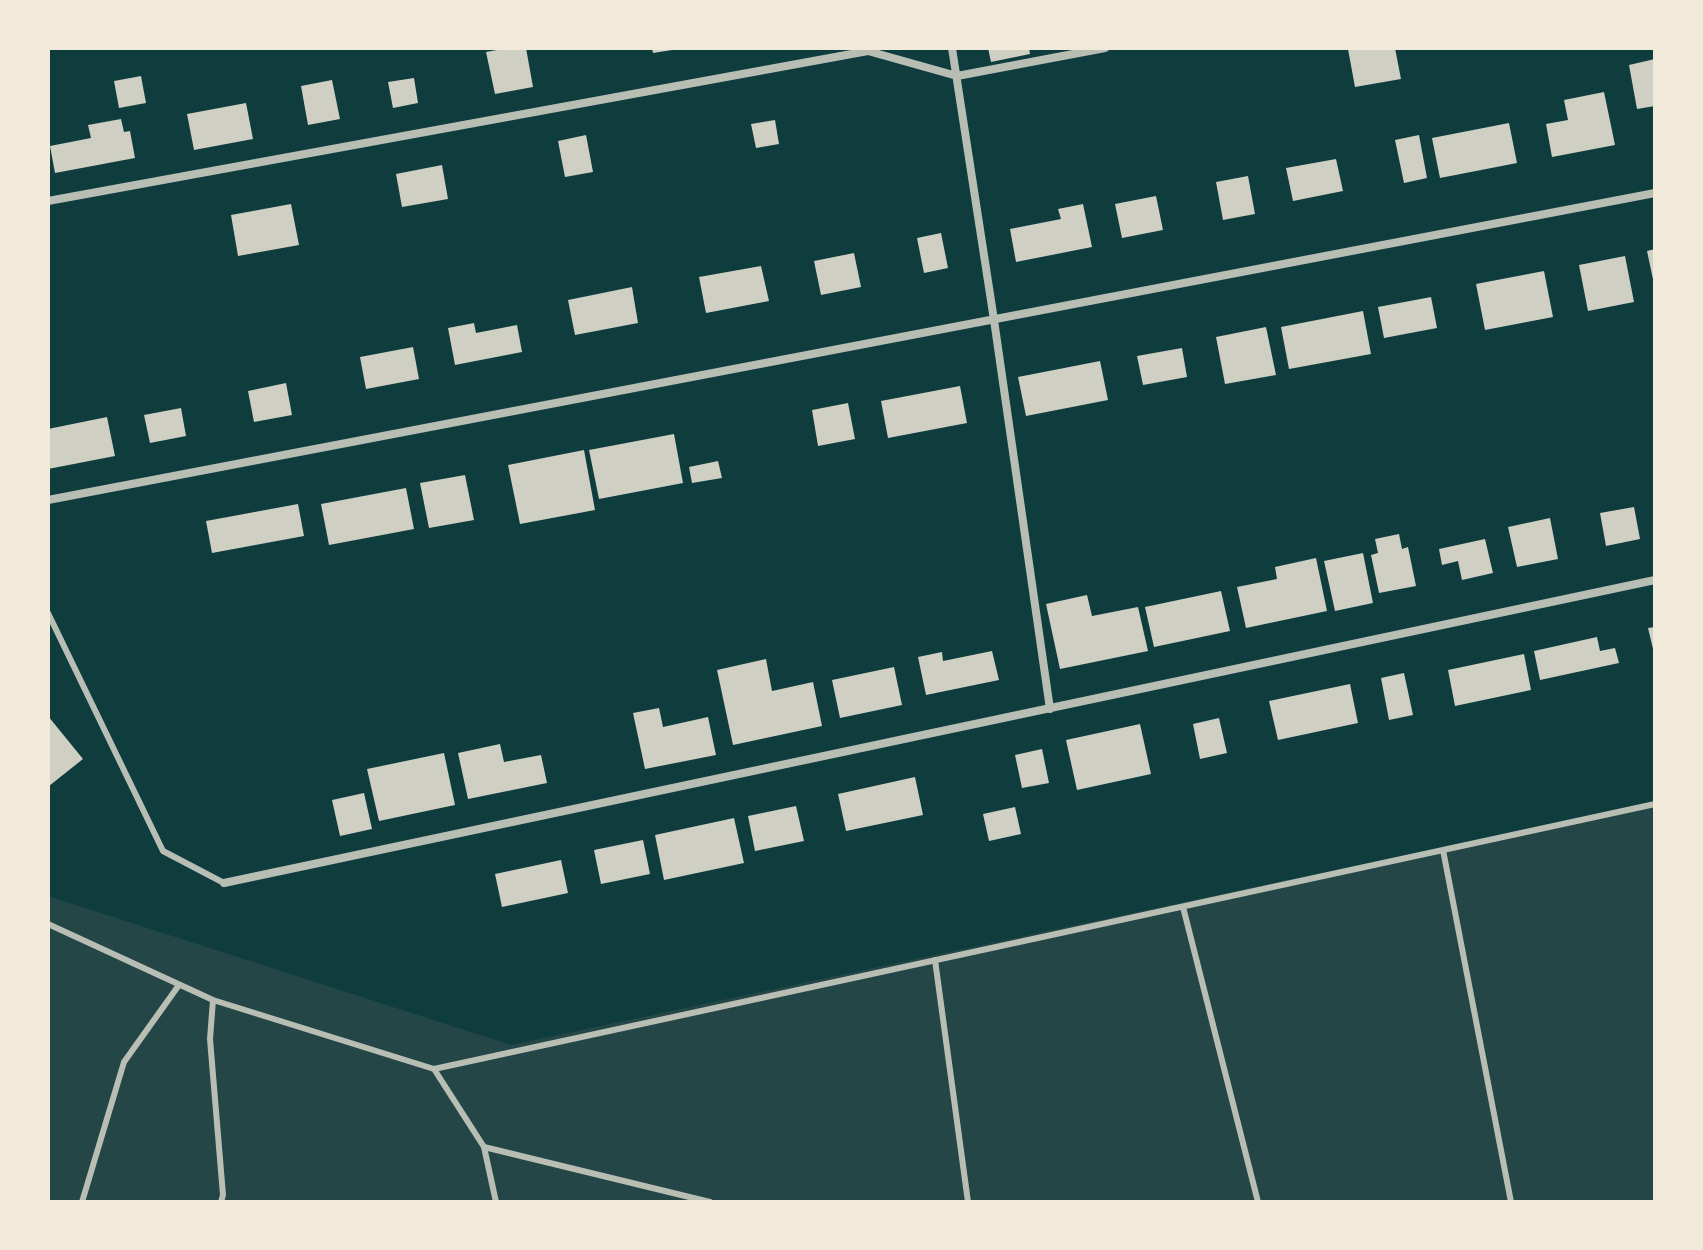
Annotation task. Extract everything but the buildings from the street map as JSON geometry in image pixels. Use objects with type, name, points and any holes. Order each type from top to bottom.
[{"type":"street","points":[[952,48],[1050,709]]},
{"type":"street","points":[[48,201],[868,51],[957,76],[1105,48]]},
{"type":"street","points":[[48,500],[1655,193]]},
{"type":"street","points":[[224,883],[1655,580]]},
{"type":"lane","points":[[48,613],[163,851],[224,883]]},
{"type":"lane","points":[[48,924],[213,1000],[434,1069],[1655,804]]},
{"type":"lane","points":[[1443,850],[1511,1202]]},
{"type":"lane","points":[[1183,907],[1258,1202]]},
{"type":"lane","points":[[935,960],[968,1202]]},
{"type":"lane","points":[[82,1202],[124,1062],[179,985]]},
{"type":"lane","points":[[213,1000],[210,1039],[223,1195],[221,1202]]},
{"type":"lane","points":[[434,1069],[484,1147],[496,1202]]},
{"type":"lane","points":[[484,1147],[710,1202]]},
{"type":"shaded area","points":[[1655,802],[1655,1202],[48,1202],[48,896],[511,1045]]}]
